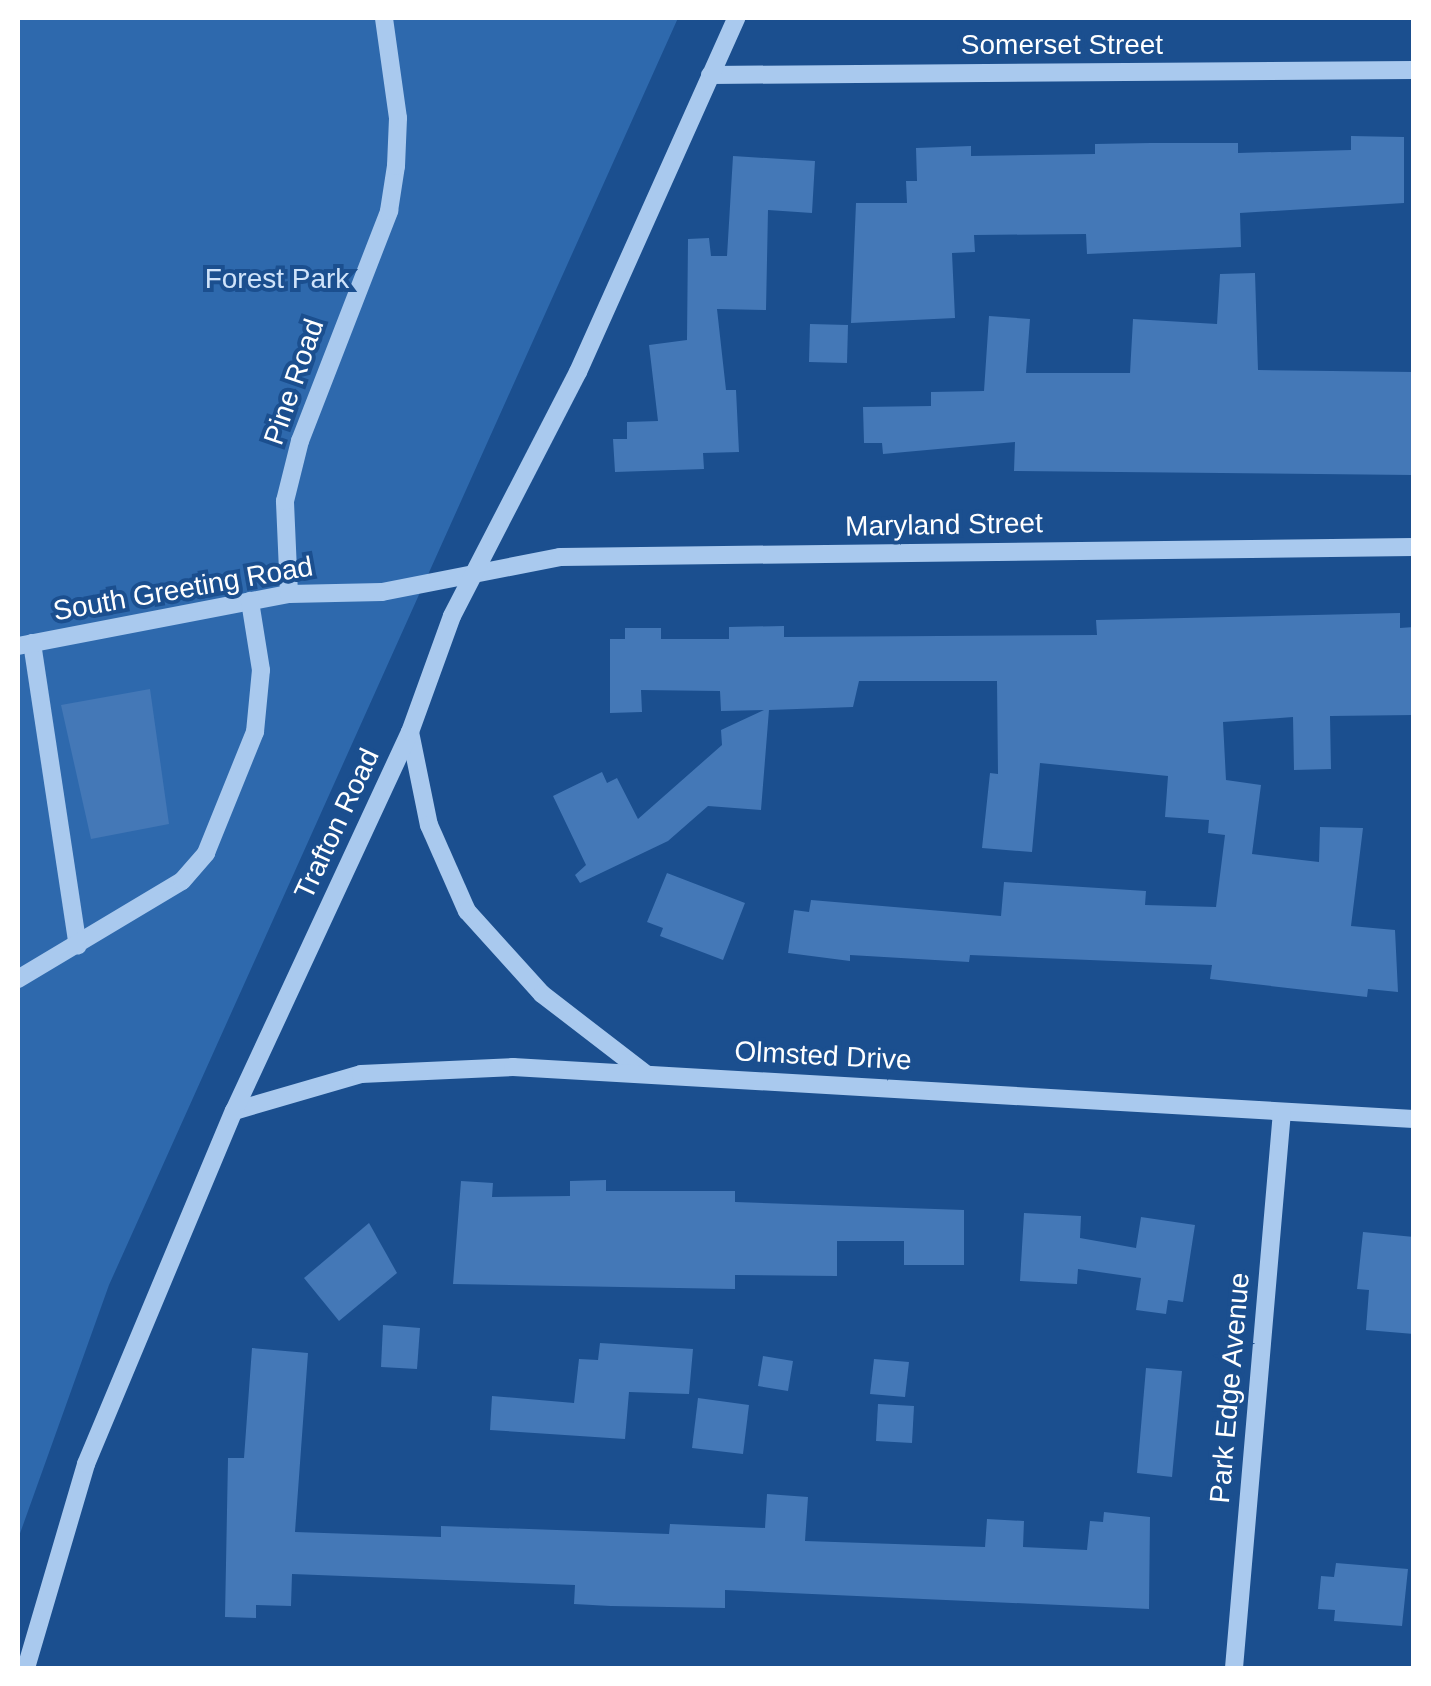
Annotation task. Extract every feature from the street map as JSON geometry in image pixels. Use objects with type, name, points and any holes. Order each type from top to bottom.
[{"type":"street","name":"Pine Road","points":[[288,594],[285,502],[300,441],[389,211],[396,166],[397,103],[384,18]]},
{"type":"street","name":"Trafton Road","points":[[26,1668],[86,1464],[234,1111],[410,732],[475,568],[578,372],[736,18]]},
{"type":"street","name":"Somerset Street","points":[[710,75],[1414,70]]},
{"type":"street","name":"Maryland Street","points":[[475,568],[560,557],[1414,547]]},
{"type":"street","name":"South Greeting Road","points":[[25,644],[288,594],[382,592],[475,568]]},
{"type":"street","points":[[18,980],[182,881],[219,827],[250,750],[260,694],[250,601]]},
{"type":"street","points":[[25,644],[78,946]]},
{"type":"street","points":[[410,732],[428,825],[468,911],[542,994],[646,1074]]},
{"type":"street","name":"Olmsted Drive","points":[[234,1111],[318,1084],[411,1069],[646,1074],[1414,1120]]},
{"type":"street","name":"Park Edge Avenue","points":[[1234,1668],[1282,1112]]},
{"type":"green space","name":"Forest Park","points":[[18,18],[678,18],[109,1285],[18,1539]]},
{"type":"building","points":[[1351,136],[1404,137],[1404,203],[1240,213],[1241,247],[1087,254],[1086,234],[974,235],[975,252],[952,253],[955,318],[851,323],[856,203],[907,203],[906,181],[917,181],[916,148],[971,146],[971,156],[1095,154],[1095,144],[1151,143],[1238,143],[1238,153],[1351,150]]},
{"type":"building","points":[[733,156],[815,161],[812,213],[768,210],[766,310],[717,309],[726,390],[736,390],[739,452],[703,453],[704,469],[615,472],[613,439],[627,439],[627,422],[658,421],[649,345],[687,340],[688,239],[709,238],[711,256],[727,256]]},
{"type":"building","points":[[1255,273],[1258,370],[1414,372],[1412,475],[1014,471],[1015,442],[883,454],[882,443],[864,443],[863,407],[931,406],[931,392],[984,391],[989,316],[1030,319],[1026,373],[1130,373],[1133,319],[1217,324],[1220,274]]},
{"type":"building","points":[[810,324],[848,325],[847,363],[809,362]]},
{"type":"building","points":[[1400,613],[1400,628],[1414,627],[1414,715],[1330,716],[1331,769],[1294,770],[1293,717],[1223,722],[1226,780],[1261,785],[1252,854],[1319,862],[1320,827],[1363,828],[1351,926],[1395,930],[1398,992],[1368,989],[1367,997],[1210,979],[1212,965],[970,955],[969,962],[850,955],[850,961],[788,953],[794,910],[809,912],[811,900],[1001,916],[1004,882],[1146,891],[1145,905],[1216,907],[1225,835],[1208,833],[1209,820],[1165,817],[1168,776],[1040,763],[1032,852],[982,848],[990,773],[998,774],[997,681],[859,681],[853,707],[769,710],[761,810],[708,806],[668,841],[580,883],[575,875],[586,865],[553,796],[602,772],[607,783],[617,778],[638,819],[722,745],[721,730],[764,710],[721,711],[720,691],[641,690],[642,712],[610,713],[610,639],[625,639],[625,628],[661,628],[661,639],[729,639],[729,627],[784,626],[784,637],[1097,635],[1096,620]]},
{"type":"building","points":[[150,689],[169,824],[91,839],[61,705]]},
{"type":"building","points":[[667,873],[745,903],[723,960],[660,936],[663,928],[647,922]]},
{"type":"building","points":[[606,1180],[606,1191],[735,1191],[735,1202],[964,1210],[964,1265],[904,1265],[904,1241],[837,1241],[837,1276],[735,1275],[735,1289],[453,1284],[461,1181],[493,1183],[492,1197],[570,1196],[570,1181]]},
{"type":"building","points":[[1024,1213],[1081,1216],[1080,1238],[1136,1248],[1141,1217],[1195,1225],[1183,1302],[1168,1300],[1166,1314],[1136,1310],[1141,1278],[1078,1269],[1077,1284],[1020,1281]]},
{"type":"building","points":[[369,1223],[397,1273],[339,1321],[304,1278]]},
{"type":"building","points":[[1363,1232],[1414,1237],[1414,1334],[1366,1330],[1369,1290],[1357,1289]]},
{"type":"building","points":[[383,1325],[420,1328],[417,1369],[381,1367]]},
{"type":"building","points":[[600,1343],[693,1349],[689,1394],[629,1392],[625,1439],[490,1430],[492,1396],[574,1403],[579,1359],[598,1360]]},
{"type":"building","points":[[252,1348],[308,1353],[295,1532],[441,1537],[441,1526],[669,1534],[670,1524],[765,1528],[767,1494],[808,1497],[805,1541],[985,1547],[987,1519],[1024,1521],[1023,1547],[1087,1550],[1090,1521],[1103,1522],[1104,1512],[1150,1517],[1149,1609],[725,1590],[725,1608],[611,1606],[574,1604],[575,1585],[292,1574],[291,1606],[256,1605],[256,1618],[225,1617],[228,1458],[244,1458]]},
{"type":"building","points":[[763,1356],[793,1361],[788,1391],[758,1386]]},
{"type":"building","points":[[874,1359],[909,1362],[905,1397],[870,1394]]},
{"type":"building","points":[[1146,1368],[1182,1371],[1172,1477],[1137,1473]]},
{"type":"building","points":[[698,1398],[749,1405],[743,1454],[692,1448]]},
{"type":"building","points":[[878,1404],[914,1406],[912,1443],[876,1441]]},
{"type":"building","points":[[1336,1563],[1408,1569],[1402,1626],[1334,1621],[1335,1610],[1318,1609],[1321,1576],[1334,1577]]}]
